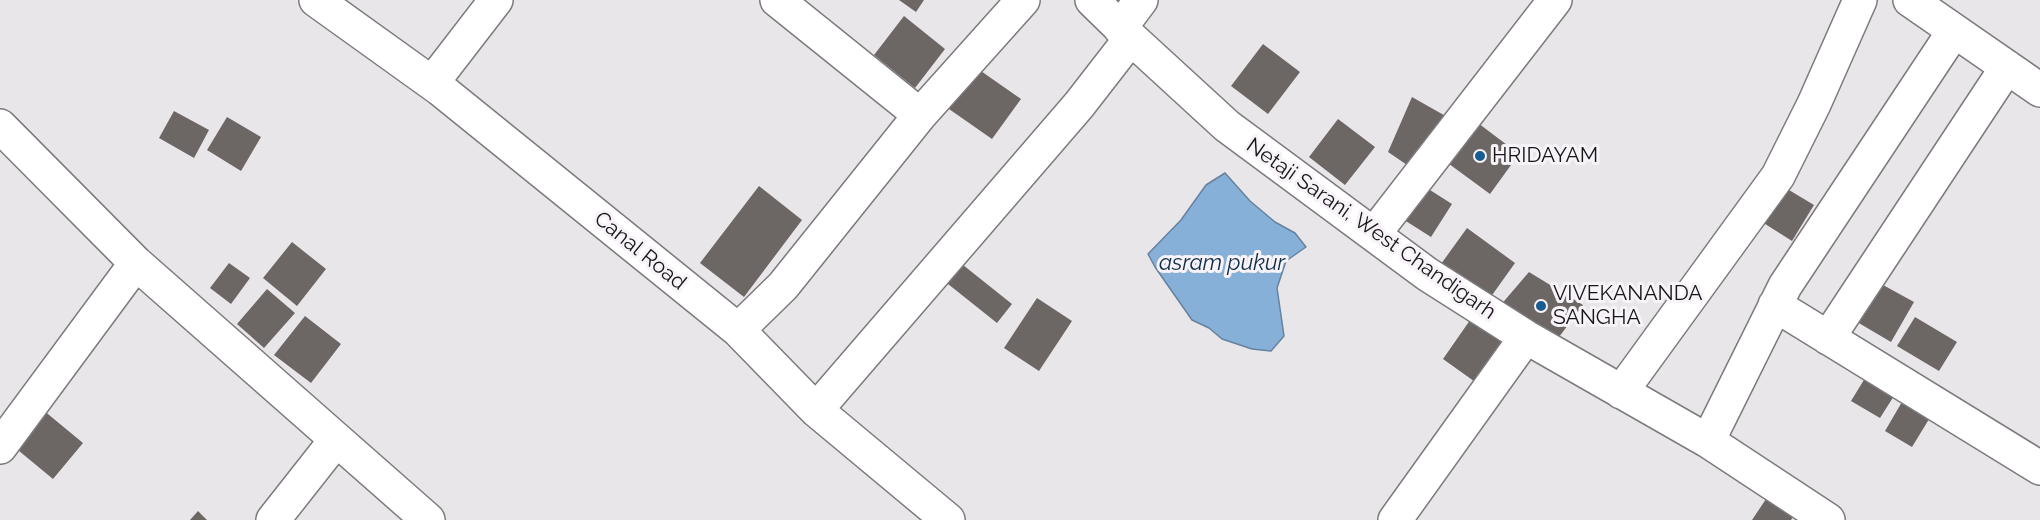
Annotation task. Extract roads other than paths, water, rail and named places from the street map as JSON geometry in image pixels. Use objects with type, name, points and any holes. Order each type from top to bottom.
[{"type":"street","name":"Canal Road","points":[[316,0],[432,83],[738,330],[816,410],[948,520]]},
{"type":"street","points":[[432,83],[496,0]]},
{"type":"street","points":[[777,0],[920,115]]},
{"type":"street","points":[[738,330],[783,286],[920,115],[1023,0]]},
{"type":"street","name":"Netaji Sarani, West Chandigarh","points":[[1092,0],[1227,126],[1427,274],[1526,337],[1708,441],[1828,520]]},
{"type":"street","points":[[816,410],[1079,105],[1125,33],[1141,0]]},
{"type":"street","points":[[1374,234],[1555,0]]},
{"type":"street","points":[[1621,392],[1778,176],[1814,104],[1860,0]]},
{"type":"street","points":[[1910,0],[2040,90]]},
{"type":"street","points":[[1708,441],[1785,285],[1954,31]]},
{"type":"street","points":[[1828,338],[2007,67]]},
{"type":"street","points":[[0,126],[136,263],[428,520]]},
{"type":"street","points":[[0,447],[136,263]]},
{"type":"street","points":[[1775,305],[2040,468]]},
{"type":"street","points":[[1395,520],[1526,337]]},
{"type":"street","points":[[273,520],[336,440]]},
{"type":"water","name":"asram pukur","points":[[1225,173],[1250,201],[1275,222],[1295,233],[1306,247],[1286,261],[1277,288],[1284,336],[1271,351],[1252,349],[1222,339],[1209,328],[1192,320],[1148,254],[1181,220],[1206,185]]},
{"type":"place","name":"HRIDAYAM","points":[[1480,156]]},
{"type":"place","name":"VIVEKANANDA SANGHA","points":[[1541,306]]}]
